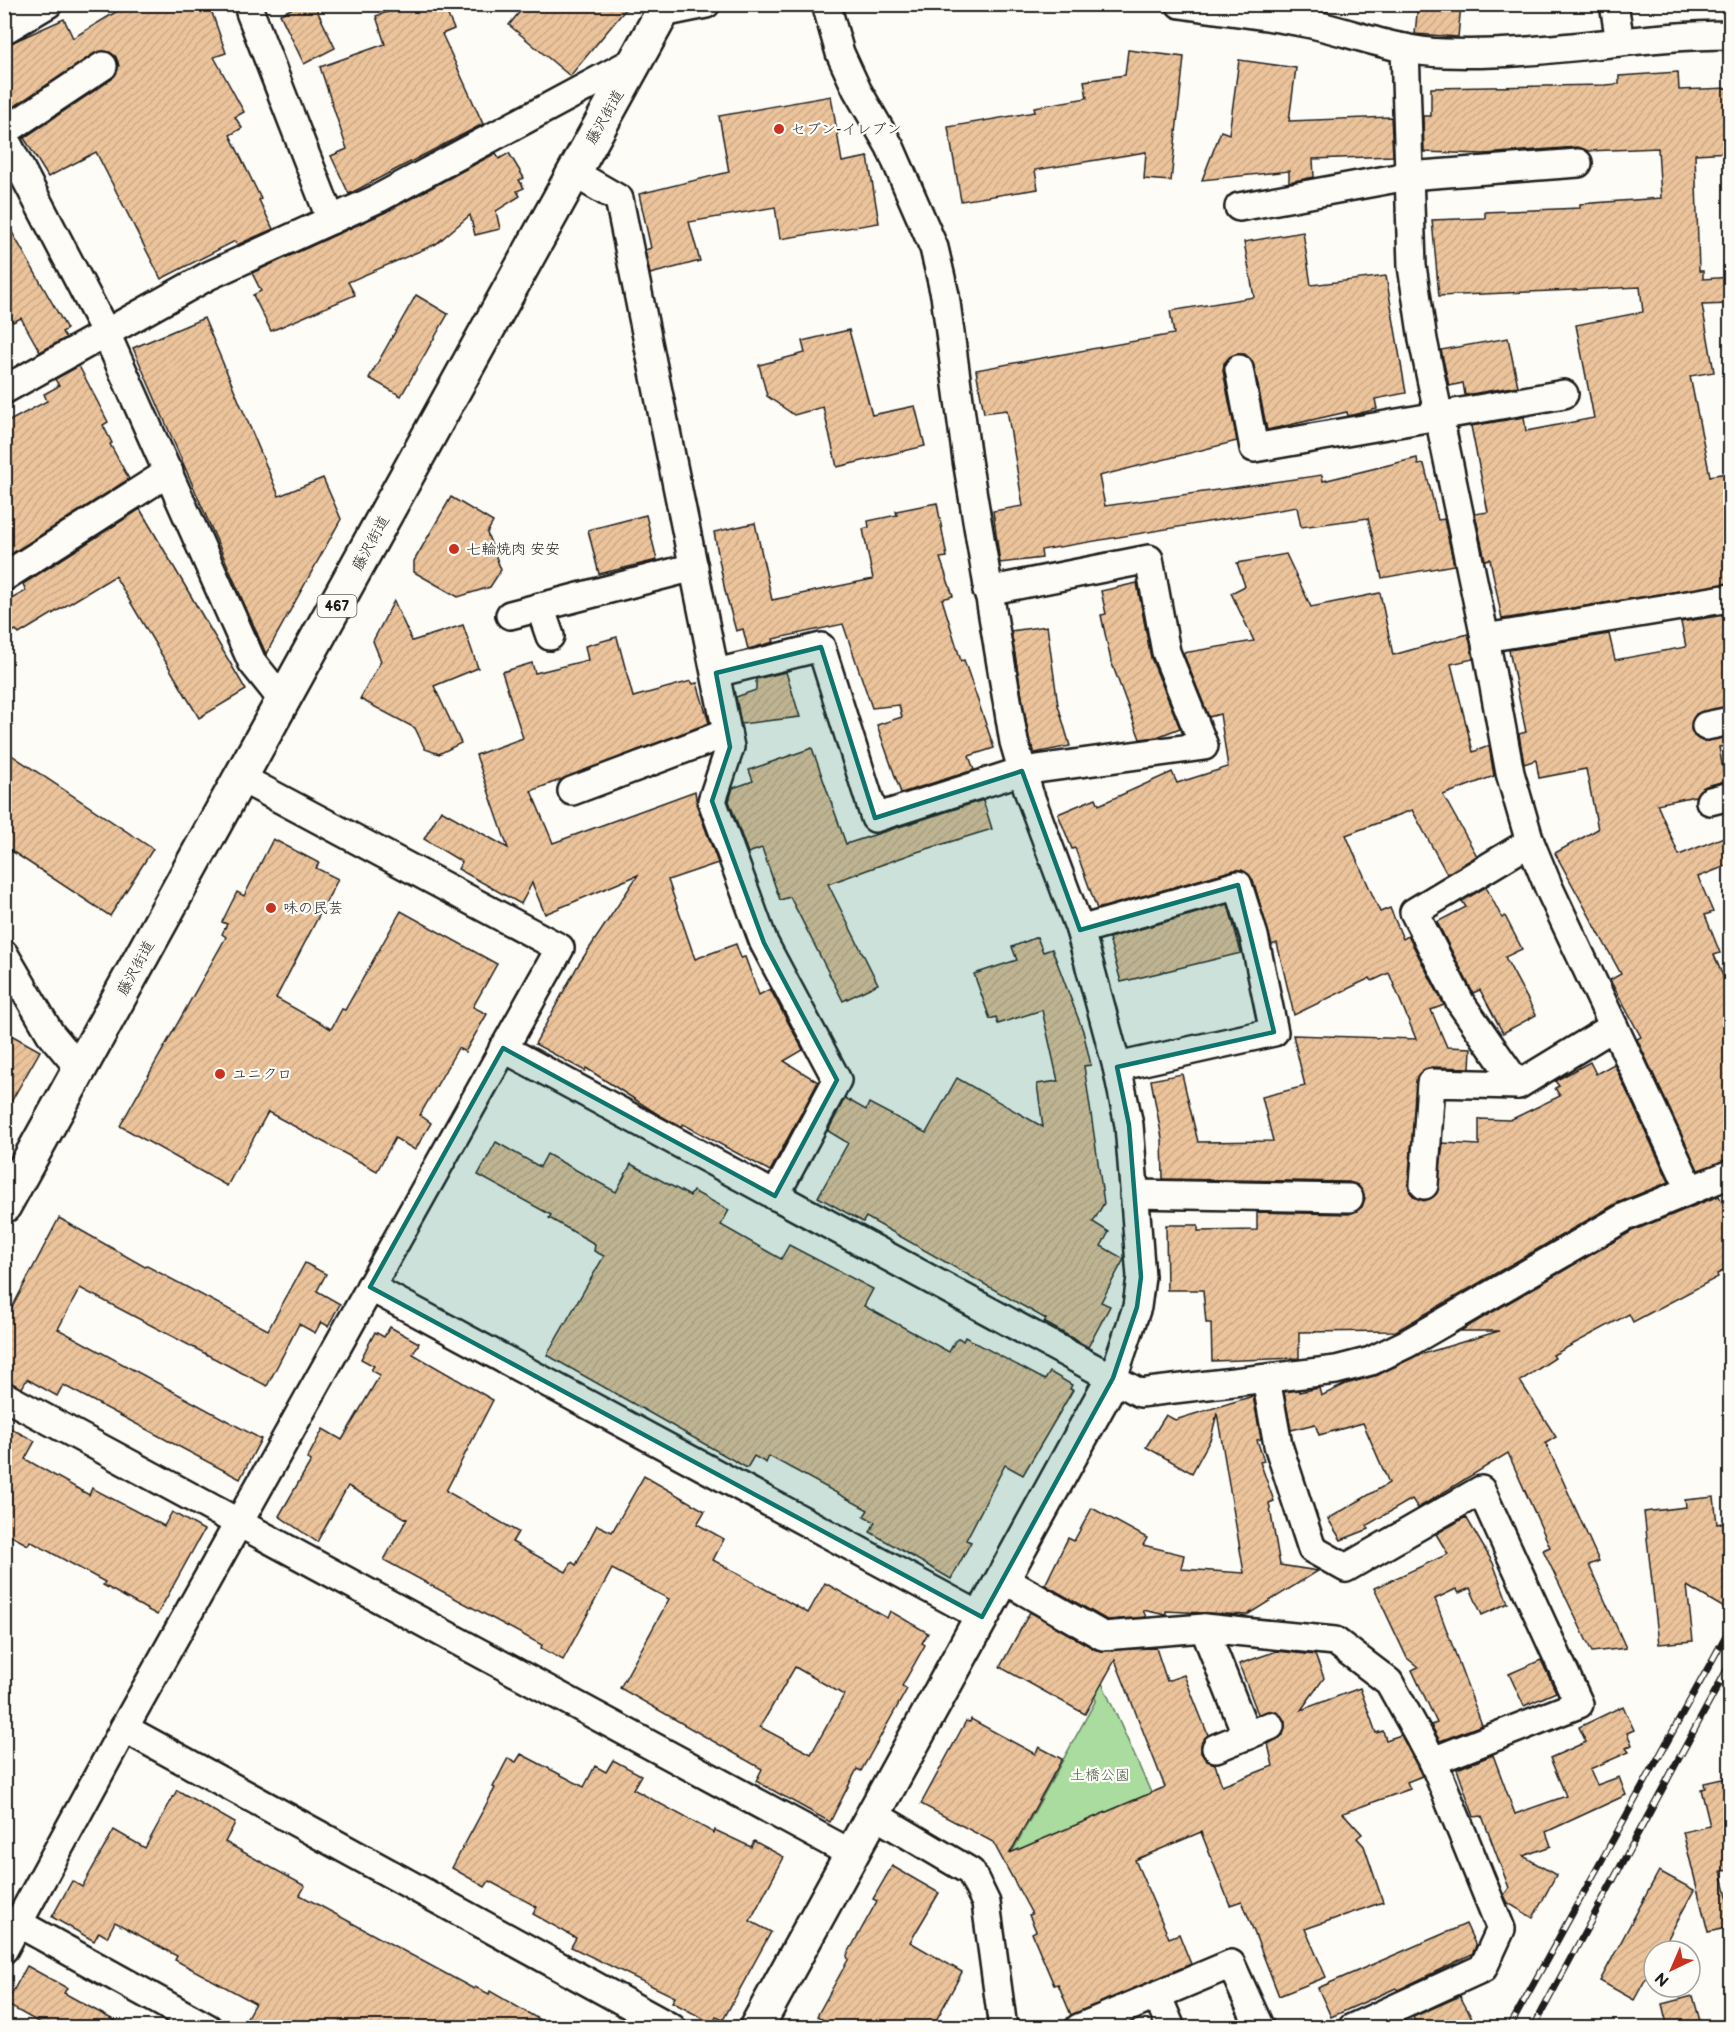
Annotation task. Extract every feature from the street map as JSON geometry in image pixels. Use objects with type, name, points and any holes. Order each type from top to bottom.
[{"type":"main road","name":"藤沢街道","points":[[4,1206],[284,702],[664,9]]},
{"type":"main road","points":[[756,2028],[1113,1378]]},
{"type":"street","points":[[4,30],[48,4]]},
{"type":"street","points":[[664,9],[706,4]]},
{"type":"street","points":[[826,4],[840,53],[857,90],[890,147],[934,248],[945,294],[1003,692],[1022,771],[1080,930],[1117,1067],[1129,1125],[1141,1277],[1137,1307],[1113,1378]]},
{"type":"street","points":[[1180,4],[1313,24],[1405,48],[1442,53],[1479,53],[1685,35],[1731,35]]},
{"type":"street","points":[[1614,4],[1620,42]]},
{"type":"street","points":[[250,12],[332,220]]},
{"type":"street","points":[[1405,48],[1412,266],[1423,340],[1440,413],[1510,773],[1530,842],[1613,1027],[1690,1189]]},
{"type":"street","points":[[4,390],[208,276],[379,198],[638,58]]},
{"type":"street","points":[[4,132],[103,66]]},
{"type":"street","points":[[4,137],[106,333],[252,662],[284,702]]},
{"type":"street","points":[[1239,207],[1408,176],[1578,163]]},
{"type":"street","points":[[574,173],[619,199],[730,747],[712,801],[764,943],[837,1080],[775,1196]]},
{"type":"street","points":[[1239,369],[1254,448],[1440,413],[1564,394]]},
{"type":"street","points":[[4,577],[169,472]]},
{"type":"street","points":[[716,673],[821,647],[875,818],[1022,771],[1204,746],[1166,652],[1149,559],[987,591]]},
{"type":"street","points":[[510,615],[694,567]]},
{"type":"street","points":[[1485,638],[1731,598]]},
{"type":"street","points":[[540,607],[550,636]]},
{"type":"street","points":[[572,791],[727,732]]},
{"type":"street","points":[[4,1949],[124,1728],[560,948],[241,778]]},
{"type":"street","points":[[1518,1085],[1460,1002],[1414,912],[1530,842]]},
{"type":"street","points":[[1080,930],[1238,885],[1254,936],[1274,1032],[1117,1067]]},
{"type":"street","points":[[4,954],[50,1033],[80,1069]]},
{"type":"street","points":[[1424,1185],[1431,1083],[1518,1085],[1613,1027]]},
{"type":"street","points":[[503,1048],[1140,1393],[1336,1370],[1380,1356],[1408,1343],[1625,1216],[1731,1174]]},
{"type":"street","points":[[1134,1194],[1349,1198]]},
{"type":"street","points":[[370,1287],[982,1617]]},
{"type":"street","points":[[1266,1379],[1278,1445],[1312,1549],[1346,1568],[1481,1490],[1579,1704],[1433,1761]]},
{"type":"street","points":[[4,1396],[852,1854]]},
{"type":"street","points":[[1003,1579],[1103,1636],[1204,1628],[1335,1641],[1389,1682],[1433,1761],[1501,1929],[1483,1968],[1352,2028]]},
{"type":"street","points":[[1204,1628],[1258,1731],[1216,1748]]},
{"type":"street","points":[[124,1728],[672,2028]]},
{"type":"street","points":[[873,1814],[971,1872],[986,1903],[1003,2028]]},
{"type":"street","points":[[18,1923],[208,2028]]},
{"type":"street","points":[[1079,2028],[1231,1964],[1260,2028]]},
{"type":"street","points":[[1157,1995],[1171,2028]]},
{"type":"highlighted area","points":[[821,647],[875,818],[1022,771],[1080,930],[1238,885],[1274,1032],[1117,1067],[1129,1125],[1141,1277],[1137,1307],[1113,1378],[982,1617],[370,1287],[503,1048],[775,1196],[837,1080],[764,943],[712,801],[730,747],[716,673]]},
{"type":"green space","name":"土橋公園","points":[[1055,1616],[1077,1627],[1153,1797],[1006,1863],[1096,1700]]},
{"type":"building","points":[[129,4],[209,4],[226,53],[214,57],[244,112],[235,117],[242,128],[230,135],[273,229],[237,245],[235,241],[161,279],[96,152],[48,177],[24,138],[112,79],[119,66],[116,57],[109,52],[95,53],[9,110],[4,102],[4,46],[64,19],[73,38]]},
{"type":"building","points":[[302,4],[314,4],[335,48],[304,64],[280,14]]},
{"type":"building","points":[[412,4],[443,4],[454,29],[442,34],[483,124],[349,194],[331,156],[347,149],[320,67],[385,44],[376,16]]},
{"type":"building","points":[[526,4],[630,4],[570,76],[509,25]]},
{"type":"building","points":[[1418,4],[1461,4],[1458,37],[1415,34]]},
{"type":"building","points":[[1128,50],[1184,57],[1171,181],[1144,179],[1146,152],[1035,170],[1038,189],[961,201],[948,127],[1035,112],[1034,107],[1087,98],[1084,81],[1125,75]]},
{"type":"building","points":[[1239,60],[1296,68],[1289,121],[1391,117],[1393,156],[1313,159],[1314,177],[1289,182],[1289,171],[1202,180],[1221,131],[1229,134]]},
{"type":"building","points":[[1678,72],[1679,90],[1728,88],[1730,152],[1695,154],[1699,271],[1703,271],[1703,279],[1731,277],[1731,304],[1702,305],[1714,372],[1690,376],[1710,476],[1731,472],[1731,583],[1502,619],[1490,559],[1485,560],[1475,514],[1488,512],[1471,426],[1524,417],[1526,431],[1594,418],[1576,325],[1643,312],[1640,287],[1439,296],[1432,220],[1485,218],[1485,212],[1580,208],[1580,204],[1661,198],[1658,148],[1588,151],[1577,147],[1484,154],[1424,152],[1423,116],[1431,116],[1431,88],[1605,85],[1619,84],[1619,76]]},
{"type":"building","points":[[831,96],[842,162],[868,157],[879,223],[780,239],[775,207],[689,222],[700,261],[650,274],[645,250],[651,248],[639,194],[729,172],[719,116]]},
{"type":"building","points":[[496,153],[499,159],[509,153],[524,178],[519,180],[524,188],[517,191],[520,196],[496,211],[500,229],[475,235],[470,215],[436,244],[348,282],[355,295],[271,331],[253,295],[261,291],[252,273],[386,212]]},
{"type":"building","points":[[4,218],[67,329],[62,332],[66,338],[40,352],[21,318],[13,322],[4,306]]},
{"type":"building","points":[[1303,232],[1311,285],[1386,276],[1406,393],[1375,399],[1377,409],[1348,416],[1347,412],[1267,430],[1254,366],[1245,354],[1236,354],[1224,363],[1223,371],[1237,441],[1099,476],[1105,506],[1322,475],[1323,481],[1417,458],[1418,465],[1424,464],[1438,520],[1444,519],[1454,565],[1382,578],[1368,518],[1301,527],[1297,507],[1041,550],[1042,558],[1000,563],[993,511],[1023,506],[1007,410],[984,413],[976,370],[1174,334],[1170,311],[1254,297],[1244,242]]},
{"type":"building","points":[[416,295],[448,314],[401,396],[369,378]]},
{"type":"building","points":[[204,318],[279,496],[323,478],[341,519],[266,654],[133,348]]},
{"type":"building","points":[[849,330],[872,415],[915,406],[925,446],[837,467],[823,407],[794,415],[767,396],[759,365],[805,353],[802,341]]},
{"type":"building","points":[[1508,338],[1518,386],[1465,395],[1463,383],[1449,386],[1441,350]]},
{"type":"building","points":[[79,366],[108,422],[103,425],[112,443],[110,444],[129,479],[8,556],[4,550],[4,424],[47,401],[44,394],[59,386],[55,379]]},
{"type":"building","points":[[451,497],[493,522],[487,533],[501,570],[490,587],[458,597],[414,572],[414,561]]},
{"type":"building","points":[[937,503],[947,557],[940,558],[953,596],[942,599],[961,661],[964,660],[994,748],[969,756],[974,770],[901,793],[877,725],[902,717],[899,705],[872,708],[843,624],[773,639],[774,642],[748,649],[743,629],[736,631],[725,591],[714,532],[755,523],[772,600],[873,579],[863,529],[869,527],[868,521],[897,515],[896,511]]},
{"type":"building","points":[[140,509],[246,690],[199,718],[115,576],[19,634],[16,630],[4,636],[4,603],[26,591],[23,584]]},
{"type":"building","points":[[646,515],[657,560],[599,574],[588,530]]},
{"type":"building","points":[[1286,554],[1311,607],[1380,593],[1393,655],[1468,634],[1470,641],[1473,659],[1451,664],[1473,752],[1489,746],[1494,776],[1443,795],[1477,856],[1447,874],[1412,810],[1346,835],[1380,912],[1390,908],[1403,939],[1408,936],[1444,1005],[1431,1010],[1447,1047],[1471,1048],[1470,1068],[1431,1067],[1418,1075],[1408,1184],[1410,1192],[1416,1198],[1424,1201],[1437,1193],[1443,1143],[1479,1145],[1479,1119],[1510,1120],[1560,1096],[1555,1088],[1559,1086],[1555,1081],[1590,1062],[1596,1074],[1614,1064],[1669,1182],[1617,1203],[1396,1331],[1299,1332],[1299,1358],[1212,1361],[1211,1323],[1206,1323],[1203,1290],[1167,1290],[1166,1225],[1198,1225],[1198,1231],[1257,1230],[1257,1212],[1349,1214],[1362,1207],[1365,1198],[1358,1185],[1349,1182],[1163,1179],[1162,1138],[1151,1080],[1182,1074],[1198,1142],[1273,1141],[1262,1097],[1305,1086],[1293,1035],[1416,1039],[1389,973],[1372,981],[1370,978],[1294,1015],[1277,943],[1272,945],[1253,880],[1242,870],[1234,870],[1097,909],[1075,848],[1072,849],[1058,814],[1096,798],[1099,805],[1172,772],[1177,783],[1228,767],[1220,714],[1209,717],[1183,653],[1254,641],[1231,593],[1245,586],[1237,563]]},
{"type":"building","points":[[1137,583],[1151,658],[1180,728],[1157,737],[1140,739],[1111,661],[1101,615],[1106,614],[1101,591]]},
{"type":"building","points":[[394,601],[412,641],[463,625],[478,668],[434,686],[461,743],[439,754],[425,749],[415,728],[360,699],[381,661],[373,641]]},
{"type":"building","points":[[1731,614],[1731,706],[1696,714],[1691,729],[1694,736],[1702,741],[1731,737],[1731,746],[1719,747],[1725,781],[1706,786],[1695,796],[1657,804],[1679,855],[1731,834],[1731,864],[1698,877],[1713,912],[1705,915],[1720,953],[1714,955],[1731,995],[1731,1159],[1698,1170],[1637,1039],[1641,1037],[1610,980],[1621,974],[1555,853],[1598,829],[1586,769],[1539,778],[1536,760],[1524,764],[1519,734],[1526,732],[1509,650],[1609,634],[1615,660],[1686,647],[1681,622]]},
{"type":"building","points":[[1047,626],[1058,705],[1070,746],[1035,753],[1029,738],[1011,631]]},
{"type":"building","points":[[617,637],[633,697],[691,681],[693,684],[697,683],[709,723],[531,791],[553,843],[695,791],[697,806],[718,863],[668,880],[695,959],[736,944],[741,958],[745,957],[759,995],[770,989],[803,1050],[784,1061],[818,1082],[770,1171],[683,1124],[681,1127],[586,1068],[585,1071],[535,1044],[577,967],[638,875],[545,914],[532,883],[521,904],[458,869],[462,862],[424,839],[441,810],[508,848],[476,755],[523,738],[502,672],[532,663],[535,673],[588,660],[585,646]]},
{"type":"building","points":[[786,672],[800,717],[741,724],[736,697],[756,690],[756,679]]},
{"type":"building","points":[[812,748],[846,844],[983,800],[992,829],[917,852],[828,884],[878,984],[843,1001],[790,897],[780,900],[762,848],[748,853],[729,801],[733,788],[753,781],[749,770]]},
{"type":"building","points":[[4,750],[153,849],[110,916],[4,846]]},
{"type":"building","points":[[273,839],[319,863],[316,868],[338,879],[276,998],[331,1029],[342,1009],[345,1010],[401,911],[497,964],[473,1007],[487,1014],[465,1052],[458,1048],[420,1115],[431,1123],[415,1150],[395,1138],[377,1171],[268,1112],[227,1186],[120,1126],[226,937],[222,934],[227,924],[222,922],[237,892],[244,896]]},
{"type":"building","points":[[1486,887],[1502,918],[1505,916],[1522,949],[1505,957],[1536,1015],[1503,1033],[1480,990],[1473,993],[1437,922],[1466,907],[1462,901]]},
{"type":"building","points":[[1228,904],[1241,953],[1121,982],[1109,938]]},
{"type":"building","points":[[1037,937],[1043,952],[1052,949],[1083,1031],[1091,1065],[1084,1066],[1104,1203],[1093,1222],[1109,1232],[1101,1246],[1124,1259],[1101,1302],[1110,1306],[1088,1347],[1044,1322],[1046,1319],[866,1217],[863,1222],[818,1197],[848,1143],[828,1131],[845,1098],[866,1110],[869,1103],[926,1133],[957,1078],[1043,1127],[1037,1084],[1058,1081],[1042,1010],[998,1024],[996,1017],[990,1019],[974,974],[1017,960],[1012,947]]},
{"type":"building","points":[[4,1031],[40,1051],[4,1114]]},
{"type":"building","points":[[496,1142],[540,1167],[547,1154],[616,1192],[631,1164],[690,1196],[693,1191],[729,1210],[721,1225],[781,1259],[789,1245],[873,1289],[864,1306],[949,1352],[955,1341],[959,1338],[963,1341],[965,1337],[1045,1380],[1050,1372],[1072,1385],[1070,1389],[1073,1390],[1023,1475],[1005,1465],[966,1540],[971,1542],[951,1579],[870,1532],[875,1522],[864,1516],[868,1510],[769,1456],[766,1463],[754,1456],[747,1468],[547,1355],[604,1256],[594,1251],[595,1244],[549,1218],[551,1215],[478,1175]]},
{"type":"building","points":[[1719,1196],[1731,1218],[1731,1267],[1717,1274],[1718,1277],[1633,1322],[1629,1314],[1553,1355],[1555,1358],[1520,1381],[1556,1437],[1546,1443],[1599,1561],[1589,1565],[1626,1648],[1592,1652],[1543,1550],[1550,1547],[1508,1453],[1418,1508],[1412,1499],[1367,1525],[1369,1529],[1341,1540],[1328,1519],[1389,1483],[1363,1423],[1319,1435],[1315,1424],[1291,1430],[1284,1392],[1319,1388],[1321,1396],[1346,1384],[1378,1375],[1416,1356],[1499,1331],[1460,1331],[1632,1231]]},
{"type":"building","points":[[59,1218],[145,1267],[147,1266],[268,1330],[305,1263],[326,1274],[317,1291],[340,1304],[328,1326],[321,1322],[315,1333],[299,1324],[267,1386],[80,1288],[58,1329],[261,1439],[240,1479],[63,1385],[57,1396],[27,1379],[22,1388],[4,1380],[4,1323]]},
{"type":"building","points":[[390,1327],[419,1343],[413,1354],[493,1400],[446,1491],[518,1532],[512,1542],[566,1572],[572,1562],[576,1565],[597,1525],[612,1532],[644,1476],[705,1511],[697,1524],[724,1539],[713,1560],[808,1613],[825,1583],[887,1618],[890,1611],[928,1633],[922,1643],[925,1645],[902,1686],[907,1689],[861,1771],[857,1769],[830,1822],[756,1781],[762,1769],[620,1688],[669,1599],[612,1569],[563,1660],[541,1648],[542,1645],[384,1560],[407,1519],[348,1486],[317,1542],[279,1516],[311,1461],[307,1459],[323,1429],[342,1440],[380,1375],[371,1370],[374,1366],[361,1359],[375,1332],[384,1337]],"holes":[[[795,1667],[844,1695],[811,1754],[760,1727]]]},
{"type":"building","points":[[1253,1396],[1261,1439],[1257,1440],[1264,1461],[1260,1462],[1274,1501],[1269,1503],[1280,1565],[1318,1571],[1247,1615],[1166,1611],[1166,1615],[1143,1610],[1146,1617],[1107,1620],[1045,1585],[1068,1538],[1074,1541],[1092,1508],[1147,1538],[1143,1545],[1184,1555],[1181,1569],[1244,1573],[1217,1413],[1211,1438],[1192,1473],[1146,1447],[1166,1415],[1175,1420]]},
{"type":"building","points":[[4,1425],[35,1441],[25,1459],[89,1495],[92,1488],[164,1526],[172,1512],[204,1530],[157,1615],[103,1585],[105,1582],[30,1541],[28,1545],[4,1532]]},
{"type":"building","points":[[1714,1497],[1717,1524],[1731,1521],[1731,1612],[1687,1586],[1693,1641],[1659,1644],[1644,1512],[1686,1507],[1685,1500]]},
{"type":"building","points":[[1466,1517],[1493,1563],[1508,1603],[1482,1615],[1470,1588],[1459,1593],[1456,1589],[1435,1599],[1482,1725],[1440,1741],[1431,1725],[1437,1723],[1412,1670],[1418,1667],[1407,1658],[1374,1588],[1448,1554],[1436,1534]]},
{"type":"building","points":[[1030,1612],[1096,1650],[1156,1648],[1167,1681],[1184,1675],[1208,1735],[1201,1745],[1201,1753],[1207,1761],[1215,1764],[1222,1786],[1273,1766],[1268,1744],[1283,1735],[1285,1721],[1273,1711],[1258,1714],[1239,1664],[1277,1651],[1315,1655],[1324,1678],[1301,1710],[1360,1688],[1376,1733],[1383,1731],[1386,1740],[1401,1735],[1422,1776],[1407,1782],[1410,1789],[1343,1813],[1362,1834],[1357,1838],[1364,1846],[1383,1902],[1305,1929],[1326,1977],[1279,1996],[1242,1901],[1230,1905],[1201,1832],[1135,1860],[1169,1938],[1179,1934],[1191,1964],[1071,2015],[1058,1984],[1054,1985],[1032,1933],[1036,1931],[1029,1915],[1032,1914],[993,1842],[921,1804],[966,1721],[970,1722],[971,1719],[1035,1754],[1039,1747],[1062,1759],[1010,1853],[1165,1787],[1115,1660],[1085,1714],[1000,1667]]},
{"type":"building","points":[[1541,1660],[1556,1692],[1524,1706],[1509,1674]]},
{"type":"building","points":[[1623,1706],[1634,1730],[1627,1733],[1632,1745],[1626,1748],[1629,1752],[1590,1769],[1597,1785],[1619,1777],[1626,1795],[1546,1832],[1551,1846],[1523,1856],[1556,1875],[1533,1918],[1508,1903],[1504,1895],[1509,1888],[1482,1816],[1474,1817],[1457,1769],[1493,1755],[1515,1814],[1566,1796],[1550,1758],[1586,1742],[1579,1727]]},
{"type":"building","points":[[521,1754],[584,1787],[595,1766],[606,1772],[613,1760],[641,1775],[633,1789],[714,1833],[715,1830],[751,1847],[754,1841],[784,1857],[750,1921],[771,1932],[723,2020],[716,2017],[713,2024],[672,2002],[675,1997],[571,1947],[576,1938],[533,1914],[537,1907],[489,1881],[485,1887],[452,1868],[495,1788],[493,1787],[508,1758],[516,1762]]},
{"type":"building","points":[[1731,1777],[1731,1870],[1721,1871],[1731,1912],[1731,1927],[1708,1932],[1683,1832],[1710,1826],[1701,1789],[1705,1788],[1704,1783]]},
{"type":"building","points":[[177,1790],[235,1823],[225,1842],[305,1886],[300,1895],[474,1989],[475,1987],[489,1994],[490,1991],[554,2028],[241,2028],[255,2003],[175,1960],[177,1956],[115,1922],[107,1937],[99,1932],[94,1941],[52,1917],[72,1881],[82,1887],[114,1830],[145,1848]]},
{"type":"building","points":[[892,1866],[939,1893],[910,1942],[962,1972],[932,2028],[836,2028],[817,2016],[848,1960],[847,1955],[877,1901],[873,1899]]},
{"type":"building","points":[[1659,1871],[1694,1890],[1667,1939],[1642,1939],[1642,1986],[1634,2000],[1600,1981]]},
{"type":"building","points":[[1466,1924],[1476,1946],[1472,1954],[1398,1990],[1396,1988],[1331,2017],[1318,1988]]},
{"type":"building","points":[[27,1966],[67,1988],[64,1993],[128,2028],[49,2028],[6,2004]]},
{"type":"building","points":[[1460,1996],[1477,2028],[1419,2028],[1413,2017]]},
{"type":"building","points":[[1681,1999],[1694,1999],[1702,2028],[1668,2028],[1662,2004]]},
{"type":"railway","points":[[1509,2028],[1730,1628]]},
{"type":"railway","points":[[1533,2028],[1730,1664]]},
{"type":"place","name":"セブン-イレブン","points":[[779,129]]},
{"type":"place","name":"七輪焼肉 安安","points":[[454,549]]},
{"type":"place","name":"味の民芸","points":[[271,908]]},
{"type":"place","name":"ユニクロ","points":[[220,1074]]}]
